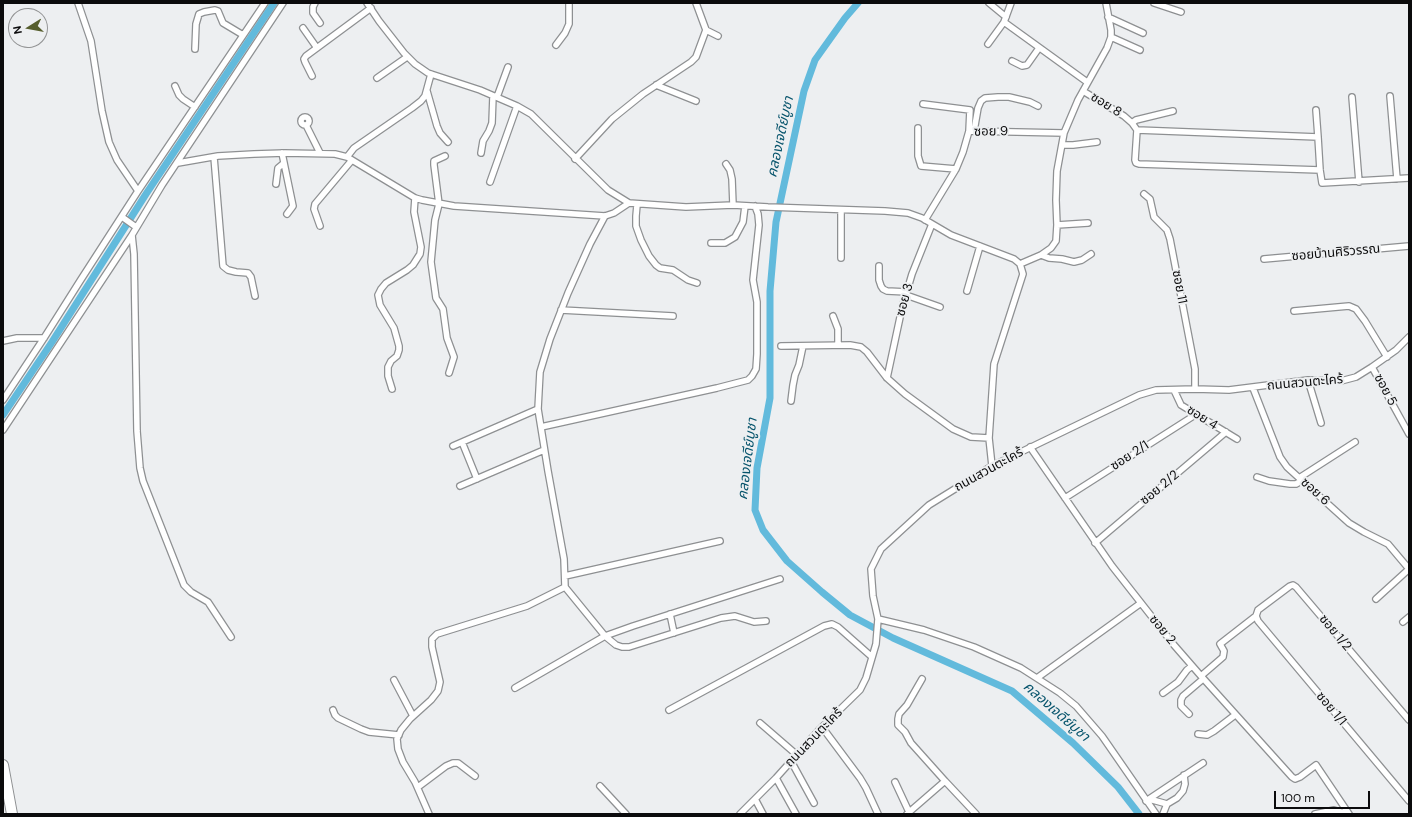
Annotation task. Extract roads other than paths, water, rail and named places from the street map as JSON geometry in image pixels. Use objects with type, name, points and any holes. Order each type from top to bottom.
[{"type":"highway","points":[[3,765],[12,814]]},
{"type":"street","points":[[78,3],[91,41],[102,111],[109,142],[117,160],[138,191]]},
{"type":"street","points":[[3,400],[80,281],[124,218],[138,191],[264,3]]},
{"type":"street","points":[[3,430],[132,236],[135,226],[283,3]]},
{"type":"street","points":[[314,3],[313,13],[320,24]]},
{"type":"street","points":[[556,45],[566,33],[569,24],[569,3]]},
{"type":"street","points":[[575,159],[612,119],[643,94],[691,62],[696,57],[706,30],[696,3]]},
{"type":"street","points":[[989,3],[1039,48],[1087,82]]},
{"type":"street","points":[[988,44],[1005,19],[1011,3]]},
{"type":"street","points":[[1020,264],[1041,256],[1051,248],[1056,241],[1058,225],[1056,200],[1057,171],[1064,134],[1087,82],[1107,48],[1111,36],[1106,3]]},
{"type":"street","points":[[1154,3],[1181,12]]},
{"type":"street","points":[[312,76],[304,59],[369,6],[407,57],[415,64],[431,74],[480,90],[517,106],[531,114],[608,190],[629,203],[637,205],[686,208],[732,204],[784,208],[908,213],[925,220],[951,235],[1014,259],[1020,264],[1023,274],[994,364],[989,438],[992,466]]},
{"type":"street","points":[[195,49],[196,24],[199,14],[204,12],[215,10],[218,12],[223,23],[243,35]]},
{"type":"street","points":[[1108,17],[1143,33]]},
{"type":"street","points":[[303,28],[317,48]]},
{"type":"street","points":[[706,30],[718,36]]},
{"type":"street","points":[[1111,36],[1140,50]]},
{"type":"street","points":[[1012,61],[1022,66],[1027,65],[1039,48]]},
{"type":"street","points":[[377,78],[407,57]]},
{"type":"street","points":[[481,152],[483,141],[492,123],[495,96],[508,67]]},
{"type":"street","points":[[320,226],[314,209],[315,204],[349,158],[354,148],[421,101],[427,91],[431,74]]},
{"type":"street","points":[[656,85],[696,101]]},
{"type":"street","points":[[174,86],[183,99],[195,106]]},
{"type":"street","points":[[427,91],[437,126],[440,133],[448,142]]},
{"type":"street","name":"ซอย 8","points":[[1083,91],[1124,116],[1132,123],[1136,120],[1173,111]]},
{"type":"street","points":[[971,131],[978,108],[981,101],[985,98],[998,96],[1010,97],[1030,102],[1038,106]]},
{"type":"street","points":[[1390,96],[1397,179]]},
{"type":"street","points":[[1352,97],[1359,182]]},
{"type":"street","points":[[923,104],[970,110],[971,131]]},
{"type":"street","points":[[490,182],[517,106]]},
{"type":"street","points":[[1316,110],[1321,181],[1325,184],[1409,178]]},
{"type":"street","points":[[1132,123],[1137,130],[1135,160],[1136,163],[1139,164],[1320,170]]},
{"type":"street","points":[[306,125],[320,153]]},
{"type":"street","points":[[918,128],[918,156],[921,166],[956,169]]},
{"type":"street","points":[[1137,130],[1318,137]]},
{"type":"street","name":"ซอย 9","points":[[925,220],[956,169],[971,131],[1064,134]]},
{"type":"street","points":[[1062,145],[1097,142]]},
{"type":"street","points":[[178,163],[214,157],[282,153],[320,153],[349,158],[415,198],[439,204],[473,208],[605,216],[614,213],[629,203]]},
{"type":"street","points":[[282,153],[293,206],[286,214]]},
{"type":"street","points":[[445,156],[434,161],[439,204],[435,220],[431,262],[436,298],[443,309],[444,325],[454,357],[449,373]]},
{"type":"street","points":[[214,157],[223,266],[228,270],[248,273],[251,276],[255,296]]},
{"type":"street","points":[[276,184],[278,168],[284,163]]},
{"type":"street","points":[[726,164],[730,170],[732,179],[732,204]]},
{"type":"street","name":"ซอย 11","points":[[1144,194],[1150,199],[1154,217],[1167,230],[1170,239],[1195,369],[1195,389]]},
{"type":"street","points":[[392,389],[388,376],[388,367],[397,356],[399,346],[394,328],[380,305],[378,295],[386,283],[413,265],[420,254],[421,248],[414,212],[415,198]]},
{"type":"street","points":[[637,205],[636,226],[649,256],[660,268],[673,270],[688,280],[697,283]]},
{"type":"street","points":[[711,243],[725,243],[735,237],[743,222],[745,206]]},
{"type":"street","points":[[541,427],[717,388],[748,380],[752,376],[756,369],[757,354],[757,302],[753,280],[759,225],[758,214],[755,206]]},
{"type":"street","points":[[841,210],[841,258]]},
{"type":"street","points":[[605,216],[590,244],[561,310],[540,372],[538,409],[564,559],[565,587],[605,636],[622,648],[728,617],[734,616],[754,622],[766,621]]},
{"type":"street","points":[[124,218],[135,226]]},
{"type":"street","points":[[1058,225],[1088,223]]},
{"type":"street","name":"ซอย 3","points":[[887,378],[912,274],[932,224]]},
{"type":"street","points":[[132,236],[134,261],[137,431],[140,468],[143,481],[184,585],[191,592],[204,599],[212,606],[231,637]]},
{"type":"street","points":[[967,291],[980,246]]},
{"type":"street","name":"ซอยบ้านศิริวรรณ","points":[[1264,259],[1409,246]]},
{"type":"street","points":[[1041,256],[1074,262],[1082,260],[1092,254]]},
{"type":"street","points":[[879,266],[879,280],[883,289],[907,294],[940,307]]},
{"type":"street","points":[[1294,311],[1349,306],[1356,309],[1387,357]]},
{"type":"street","points":[[561,310],[673,316]]},
{"type":"street","points":[[833,316],[838,329],[838,345]]},
{"type":"street","name":"ถนนสวนตะไคร้","points":[[740,814],[776,778],[822,727],[860,690],[866,678],[876,644],[878,619],[873,596],[871,569],[881,549],[929,505],[992,466],[1139,395],[1156,390],[1229,390],[1308,380],[1341,381],[1356,377],[1372,367],[1387,357],[1409,337]]},
{"type":"street","points":[[3,341],[17,338],[44,338]]},
{"type":"street","points":[[781,346],[850,345],[861,347],[867,352],[887,378],[905,394],[958,432],[971,437],[989,438]]},
{"type":"street","points":[[792,401],[793,385],[795,376],[800,366],[803,346]]},
{"type":"street","name":"ซอย 5","points":[[1372,367],[1409,434]]},
{"type":"street","points":[[1308,380],[1321,422]]},
{"type":"street","name":"ซอย 6","points":[[1254,388],[1280,457],[1288,467],[1349,523],[1388,544],[1409,569]]},
{"type":"street","name":"ซอย 4","points":[[1174,390],[1181,405],[1195,415],[1237,439]]},
{"type":"street","points":[[453,446],[538,409]]},
{"type":"street","name":"ซอย 2/1","points":[[1065,498],[1195,415]]},
{"type":"street","name":"ซอย 2/2","points":[[1095,543],[1226,432]]},
{"type":"street","points":[[462,442],[477,479]]},
{"type":"street","points":[[1257,477],[1269,481],[1296,484],[1355,442]]},
{"type":"street","name":"ซอย 2","points":[[1030,448],[1095,543],[1140,602],[1192,666],[1292,778],[1295,779],[1300,777],[1316,765],[1348,814]]},
{"type":"street","points":[[460,486],[544,450]]},
{"type":"street","points":[[565,576],[720,541]]},
{"type":"street","points":[[1376,599],[1409,569]]},
{"type":"street","points":[[515,688],[605,636],[780,579]]},
{"type":"street","name":"ซอย 1/2","points":[[1202,677],[1222,657],[1224,651],[1220,644],[1256,616],[1258,610],[1293,585],[1409,720]]},
{"type":"street","points":[[429,814],[418,787],[403,762],[396,739],[401,730],[413,716],[431,700],[438,691],[440,682],[432,647],[432,639],[437,634],[527,606],[565,587]]},
{"type":"street","points":[[1037,678],[1140,602]]},
{"type":"street","points":[[670,614],[674,633]]},
{"type":"street","name":"ซอย 1/1","points":[[1256,616],[1258,621],[1409,801]]},
{"type":"street","points":[[1403,622],[1409,617]]},
{"type":"street","points":[[878,619],[924,630],[974,647],[1021,668],[1060,693],[1087,717],[1102,736],[1156,814]]},
{"type":"street","points":[[669,710],[824,626],[832,624],[838,627],[872,657]]},
{"type":"street","points":[[1163,693],[1178,682],[1192,666]]},
{"type":"street","points":[[1189,714],[1181,706],[1181,700],[1183,696],[1202,677]]},
{"type":"street","points":[[922,679],[907,705],[899,714],[898,725],[905,732],[911,743],[976,814]]},
{"type":"street","points":[[394,680],[413,716]]},
{"type":"street","points":[[333,710],[338,718],[368,732],[399,735]]},
{"type":"street","points":[[1198,734],[1207,735],[1214,732],[1235,715]]},
{"type":"street","points":[[760,724],[797,755]]},
{"type":"street","points":[[822,727],[863,783],[878,814]]},
{"type":"street","points":[[791,762],[814,803]]},
{"type":"street","points":[[418,787],[446,766],[453,763],[458,763],[474,776]]},
{"type":"street","points":[[1147,800],[1203,763]]},
{"type":"street","points":[[1163,814],[1167,804],[1177,798],[1183,791],[1185,784],[1184,775]]},
{"type":"street","points":[[776,778],[796,814]]},
{"type":"street","points":[[895,782],[908,813],[945,781]]},
{"type":"street","points":[[600,786],[626,814]]},
{"type":"street","points":[[755,799],[764,814]]},
{"type":"street","points":[[1147,800],[1167,804]]},
{"type":"street","points":[[1315,814],[1334,810],[1348,814]]},
{"type":"waterway","points":[[3,415],[52,342],[146,194],[274,3]]},
{"type":"waterway","name":"คลองเจดีย์บูชา","points":[[858,3],[845,18],[815,60],[804,91],[776,222],[770,291],[770,398],[757,468],[755,510],[763,530],[787,561],[850,615],[893,638],[1012,691],[1073,743],[1118,787],[1139,814]]}]
